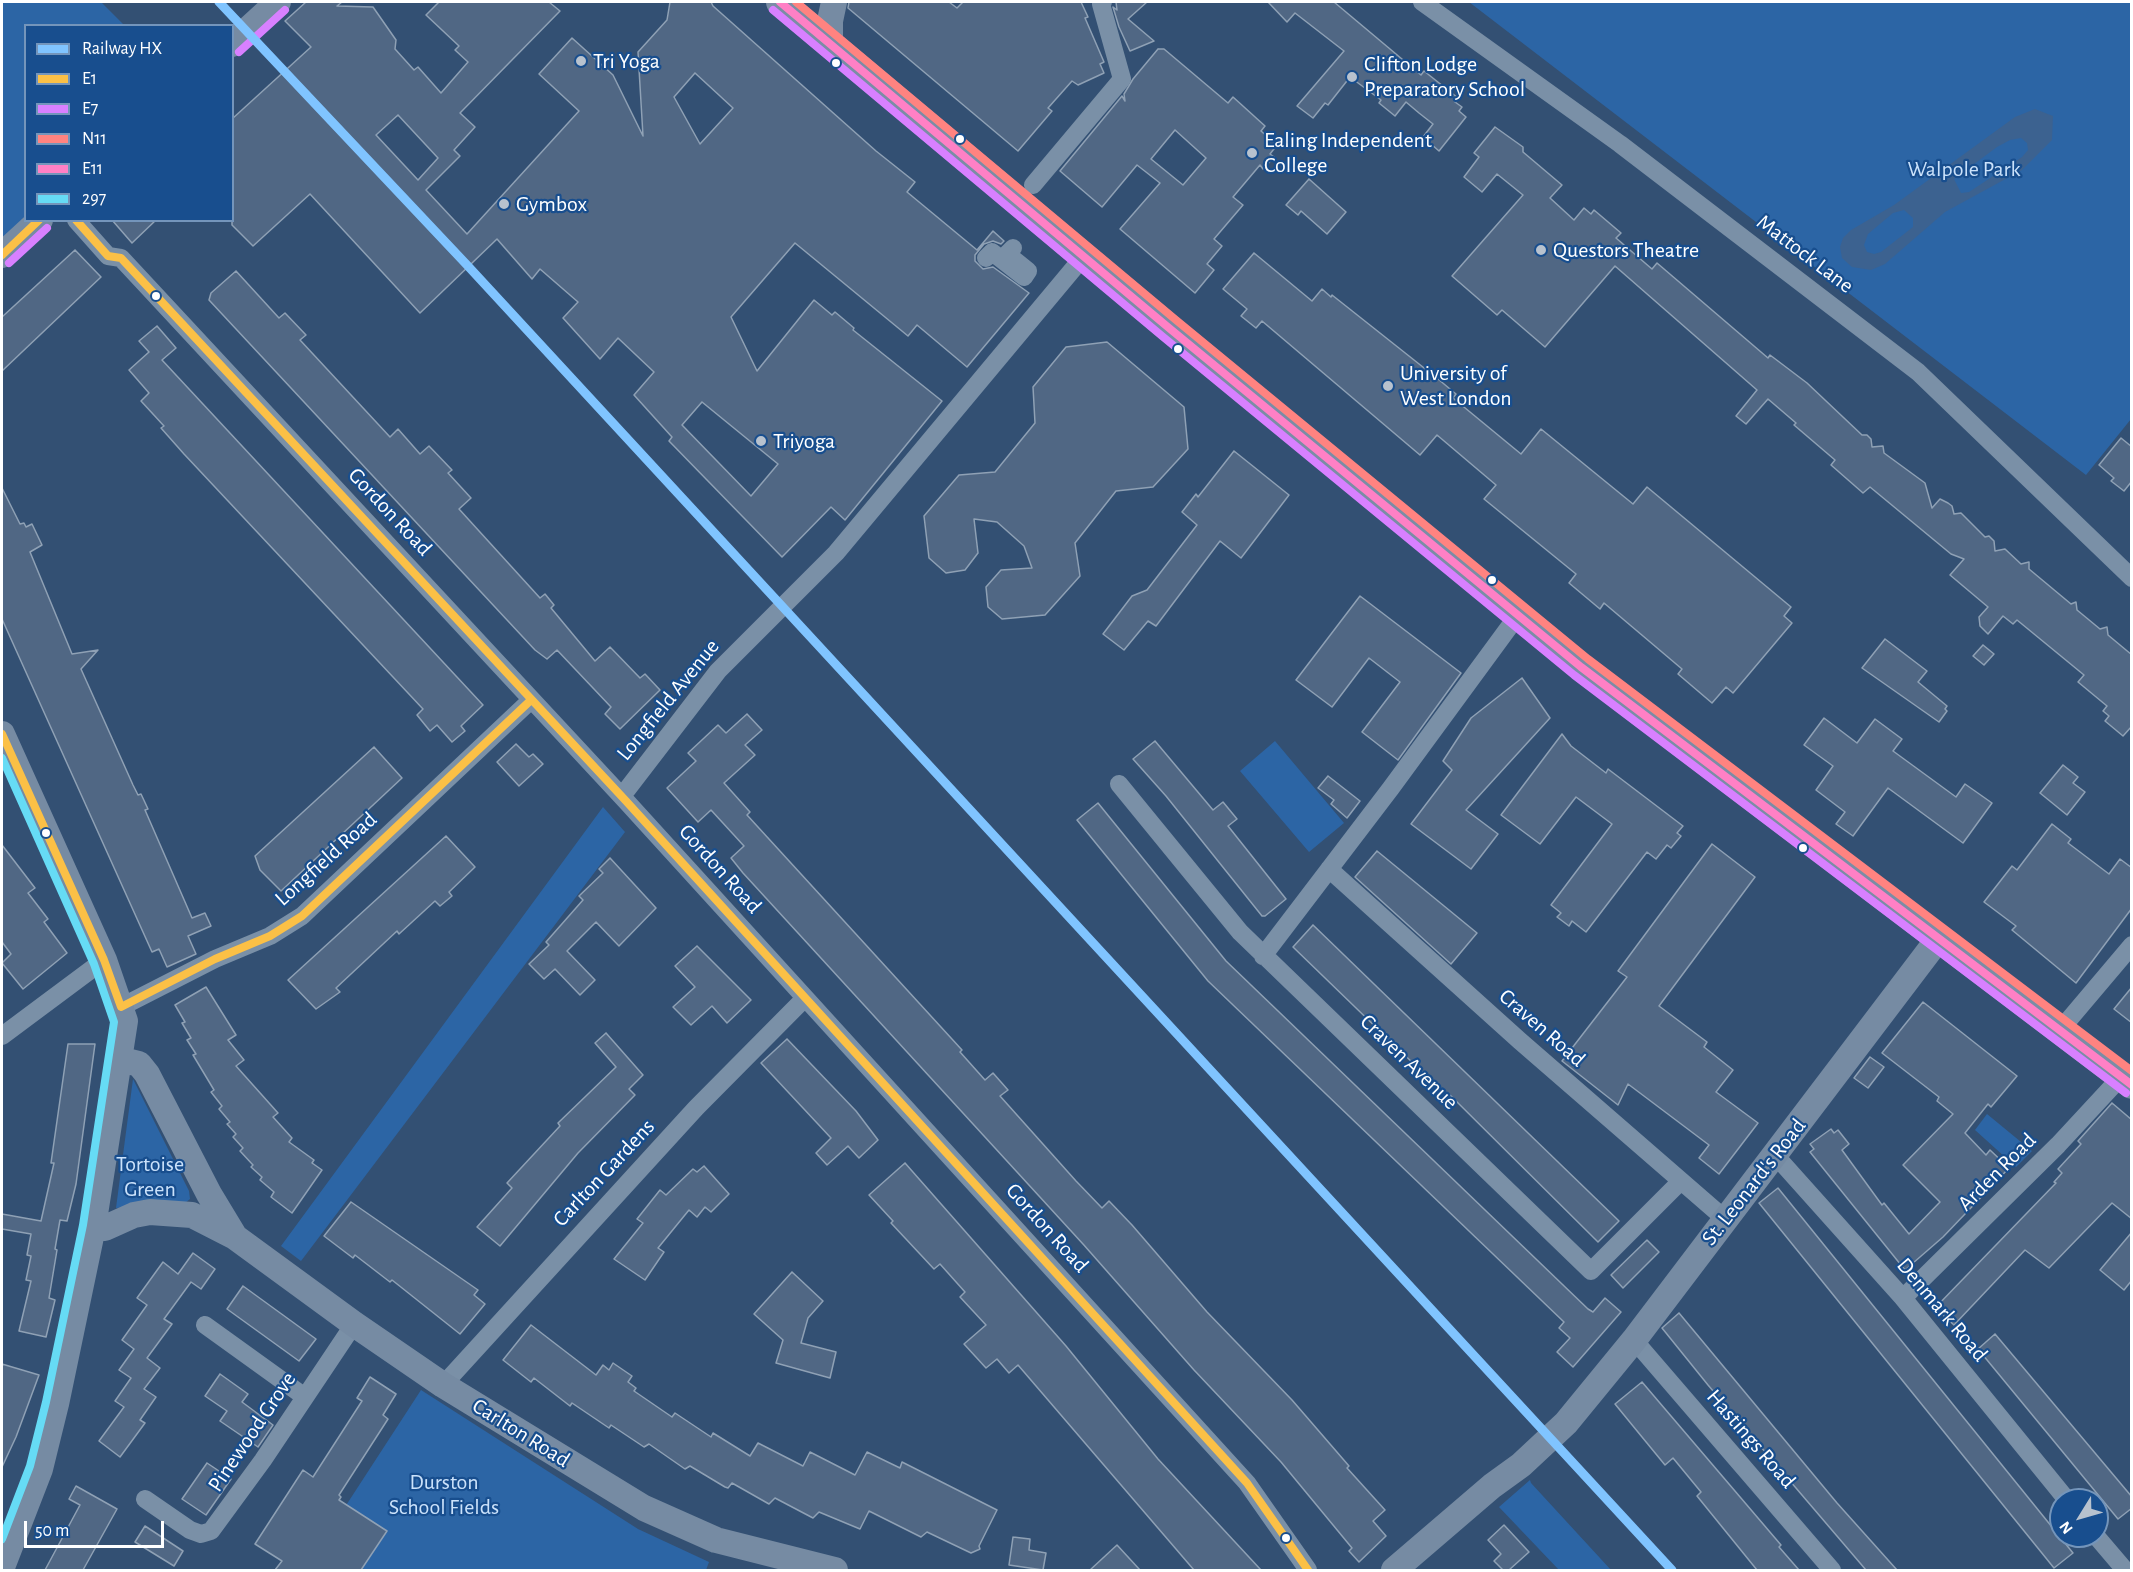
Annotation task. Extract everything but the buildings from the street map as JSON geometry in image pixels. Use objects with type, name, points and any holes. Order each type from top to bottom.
[{"type":"main road","points":[[788,3],[830,45],[1178,336],[1518,615],[1694,755],[2061,1029],[2126,1081]]},
{"type":"street","points":[[830,45],[830,21],[834,2]]},
{"type":"street","points":[[1033,185],[1122,79],[1101,2]]},
{"type":"street","name":"Mattock Lane","points":[[1422,2],[1620,144],[1918,372],[2132,578]]},
{"type":"street","points":[[234,42],[274,6]]},
{"type":"street","points":[[2,255],[38,222]]},
{"type":"street","name":"Gordon Road","points":[[78,222],[108,256],[122,258],[622,796],[1247,1483],[1308,1570]]},
{"type":"street","points":[[986,258],[992,252],[1024,277],[1028,271],[1007,254],[1013,248]]},
{"type":"street","name":"Longfield Avenue","points":[[622,796],[711,680],[836,553],[1084,256]]},
{"type":"street","points":[[1263,956],[1518,615]]},
{"type":"street","name":"Longfield Road","points":[[121,1007],[215,959],[270,936],[302,916],[531,700]]},
{"type":"street","points":[[2,734],[104,960],[125,1021],[93,1227],[56,1404],[40,1469],[2,1567]]},
{"type":"street","name":"Craven Avenue","points":[[1119,784],[1240,932],[1263,956],[1592,1271],[1681,1181]]},
{"type":"street","name":"Craven Road","points":[[1329,869],[1725,1219]]},
{"type":"street","name":"St. Leonard's Road","points":[[1394,1570],[1492,1486],[1521,1465],[1566,1423],[1634,1340],[1939,938]]},
{"type":"street","points":[[2061,1029],[2132,945]]},
{"type":"street","points":[[2,1036],[104,960]]},
{"type":"street","name":"Carlton Gardens","points":[[443,1385],[696,1108],[805,998]]},
{"type":"street","name":"Carlton Road","points":[[119,1059],[139,1064],[147,1074],[209,1194],[235,1237]]},
{"type":"street","name":"Arden Road","points":[[1903,1298],[2126,1081]]},
{"type":"street","name":"Denmark Road","points":[[1775,1155],[1903,1298],[2057,1488]]},
{"type":"street","points":[[192,1215],[203,1205],[209,1194]]},
{"type":"street","name":"Carlton Road","points":[[93,1227],[105,1228],[134,1215],[150,1212],[192,1215],[235,1237],[354,1324],[443,1385],[644,1508],[716,1540],[835,1570]]},
{"type":"street","name":"Pinewood Grove","points":[[145,1499],[190,1530],[201,1534],[211,1531],[354,1324]]},
{"type":"street","points":[[205,1325],[305,1397]]},
{"type":"street","name":"Hastings Road","points":[[1634,1340],[1832,1570]]},
{"type":"street","points":[[2106,1548],[2125,1570]]},
{"type":"green space","points":[[2,2],[101,2],[123,24],[24,24],[24,222],[2,245]]},
{"type":"green space","name":"Walpole Park","points":[[1469,2],[2131,2],[2131,419],[2086,475]]},
{"type":"green space","points":[[1275,741],[1344,823],[1309,852],[1240,771]]},
{"type":"green space","points":[[603,807],[625,832],[301,1261],[281,1246]]},
{"type":"green space","name":"Tortoise Green","points":[[133,1079],[189,1191],[190,1199],[185,1203],[116,1208]]},
{"type":"green space","points":[[1987,1114],[2032,1151],[2016,1167],[1975,1130]]},
{"type":"green space","name":"Durston School Fields","points":[[421,1390],[638,1529],[709,1562],[706,1570],[304,1570]]},
{"type":"green space","points":[[1530,1480],[1611,1570],[1559,1570],[1499,1507]]},
{"type":"shaded area","points":[[2035,109],[2053,116],[2052,140],[2022,170],[1945,212],[1885,264],[1871,270],[1852,267],[1842,258],[1840,247],[1843,238],[1851,230],[1894,205],[2015,117]],"holes":[[[2021,138],[2027,143],[2028,150],[2022,157],[1969,192],[1961,193],[1954,179],[1997,147],[2010,140]],[[1904,210],[1913,218],[1913,227],[1881,252],[1874,254],[1867,252],[1864,245],[1868,234],[1893,213]]]},
{"type":"rail line","name":"HX","points":[[219,2],[467,265],[1672,1570]]},
{"type":"transit line","name":"E11","points":[[780,2],[1169,328],[1581,667],[2132,1085]]},
{"type":"transit line","name":"N11","points":[[796,2],[1176,320],[1588,659],[2132,1071]]},
{"type":"transit line","name":"E7","points":[[239,52],[285,10]]},
{"type":"transit line","name":"E7","points":[[773,10],[1162,336],[1574,675],[2126,1093]]},
{"type":"transit line","name":"E1","points":[[2,255],[37,222]]},
{"type":"transit line","name":"E1","points":[[78,222],[108,256],[121,258],[626,801],[1247,1483],[1308,1570]]},
{"type":"transit line","name":"E7","points":[[9,263],[47,228]]},
{"type":"transit line","name":"E1","points":[[2,734],[104,960],[121,1007],[215,959],[270,936],[302,916],[531,700]]},
{"type":"transit line","name":"297","points":[[2,758],[94,964],[114,1022],[83,1225],[46,1402],[30,1466],[2,1539]]},
{"type":"place","name":"Tri Yoga","points":[[581,61]]},
{"type":"place","name":"Clifton Lodge Preparatory School","points":[[1352,77]]},
{"type":"place","name":"Ealing Independent College","points":[[1252,153]]},
{"type":"place","name":"Gymbox","points":[[504,204]]},
{"type":"place","name":"Questors Theatre","points":[[1541,250]]},
{"type":"place","name":"University of West London","points":[[1388,386]]},
{"type":"place","name":"Triyoga","points":[[761,441]]}]
